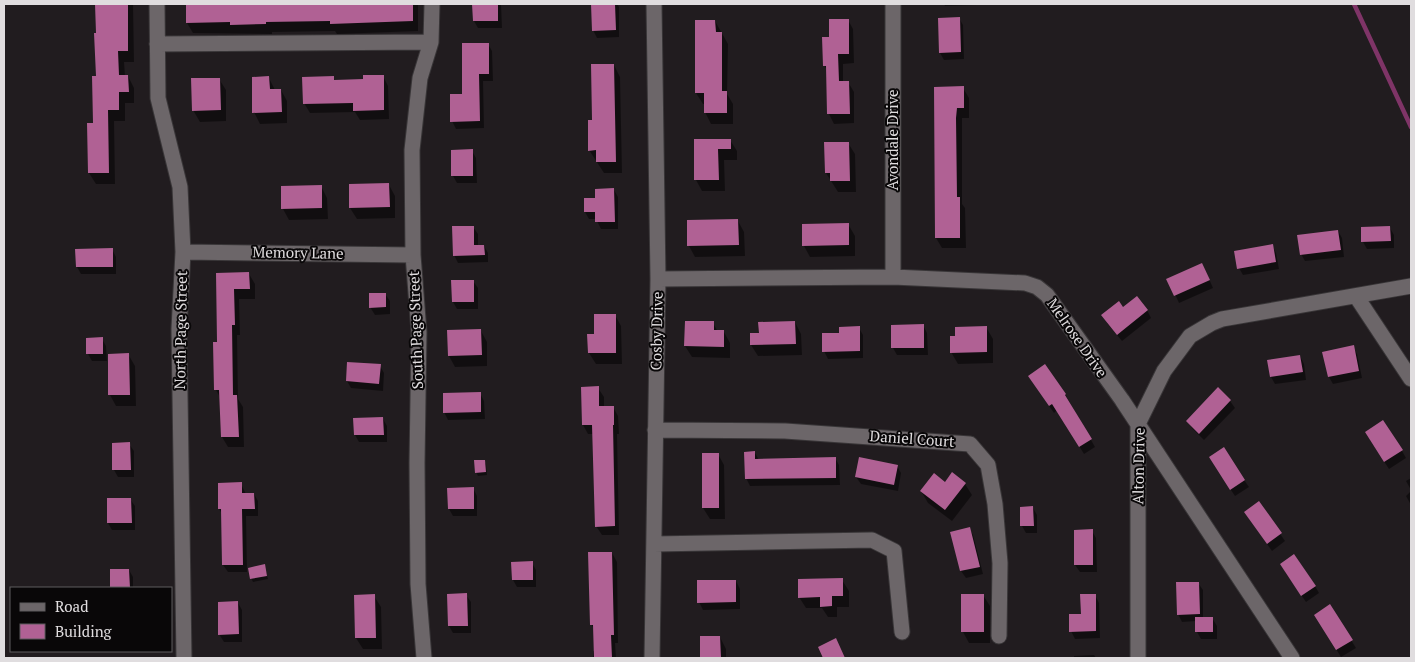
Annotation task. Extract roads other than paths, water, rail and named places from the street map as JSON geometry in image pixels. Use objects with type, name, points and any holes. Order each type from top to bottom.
[{"type":"street","name":"North Page Street","points":[[157,4],[158,98],[180,187],[183,252],[179,329],[184,658]]},
{"type":"street","name":"South Page Street","points":[[424,658],[418,584],[419,332],[413,255],[412,150],[420,78],[431,42],[432,4]]},
{"type":"street","name":"Cosby Drive","points":[[652,658],[658,279],[654,4]]},
{"type":"street","name":"Avondale Drive","points":[[893,4],[893,277]]},
{"type":"street","points":[[157,44],[431,42]]},
{"type":"street","name":"Memory Lane","points":[[183,252],[413,255]]},
{"type":"street","name":"Melrose Drive","points":[[658,279],[893,277],[1025,283],[1036,287],[1047,295],[1138,424],[1292,658]]},
{"type":"street","name":"Alton Drive","points":[[1138,658],[1138,424],[1164,371],[1190,336],[1212,323],[1232,316],[1411,286]]},
{"type":"street","points":[[1356,296],[1411,379]]},
{"type":"street","name":"Daniel Court","points":[[655,430],[785,431],[970,444],[988,465],[996,504],[999,554],[999,636]]},
{"type":"street","points":[[654,544],[872,540],[894,552],[902,632]]},
{"type":"waterway","points":[[1354,4],[1411,127]]}]
